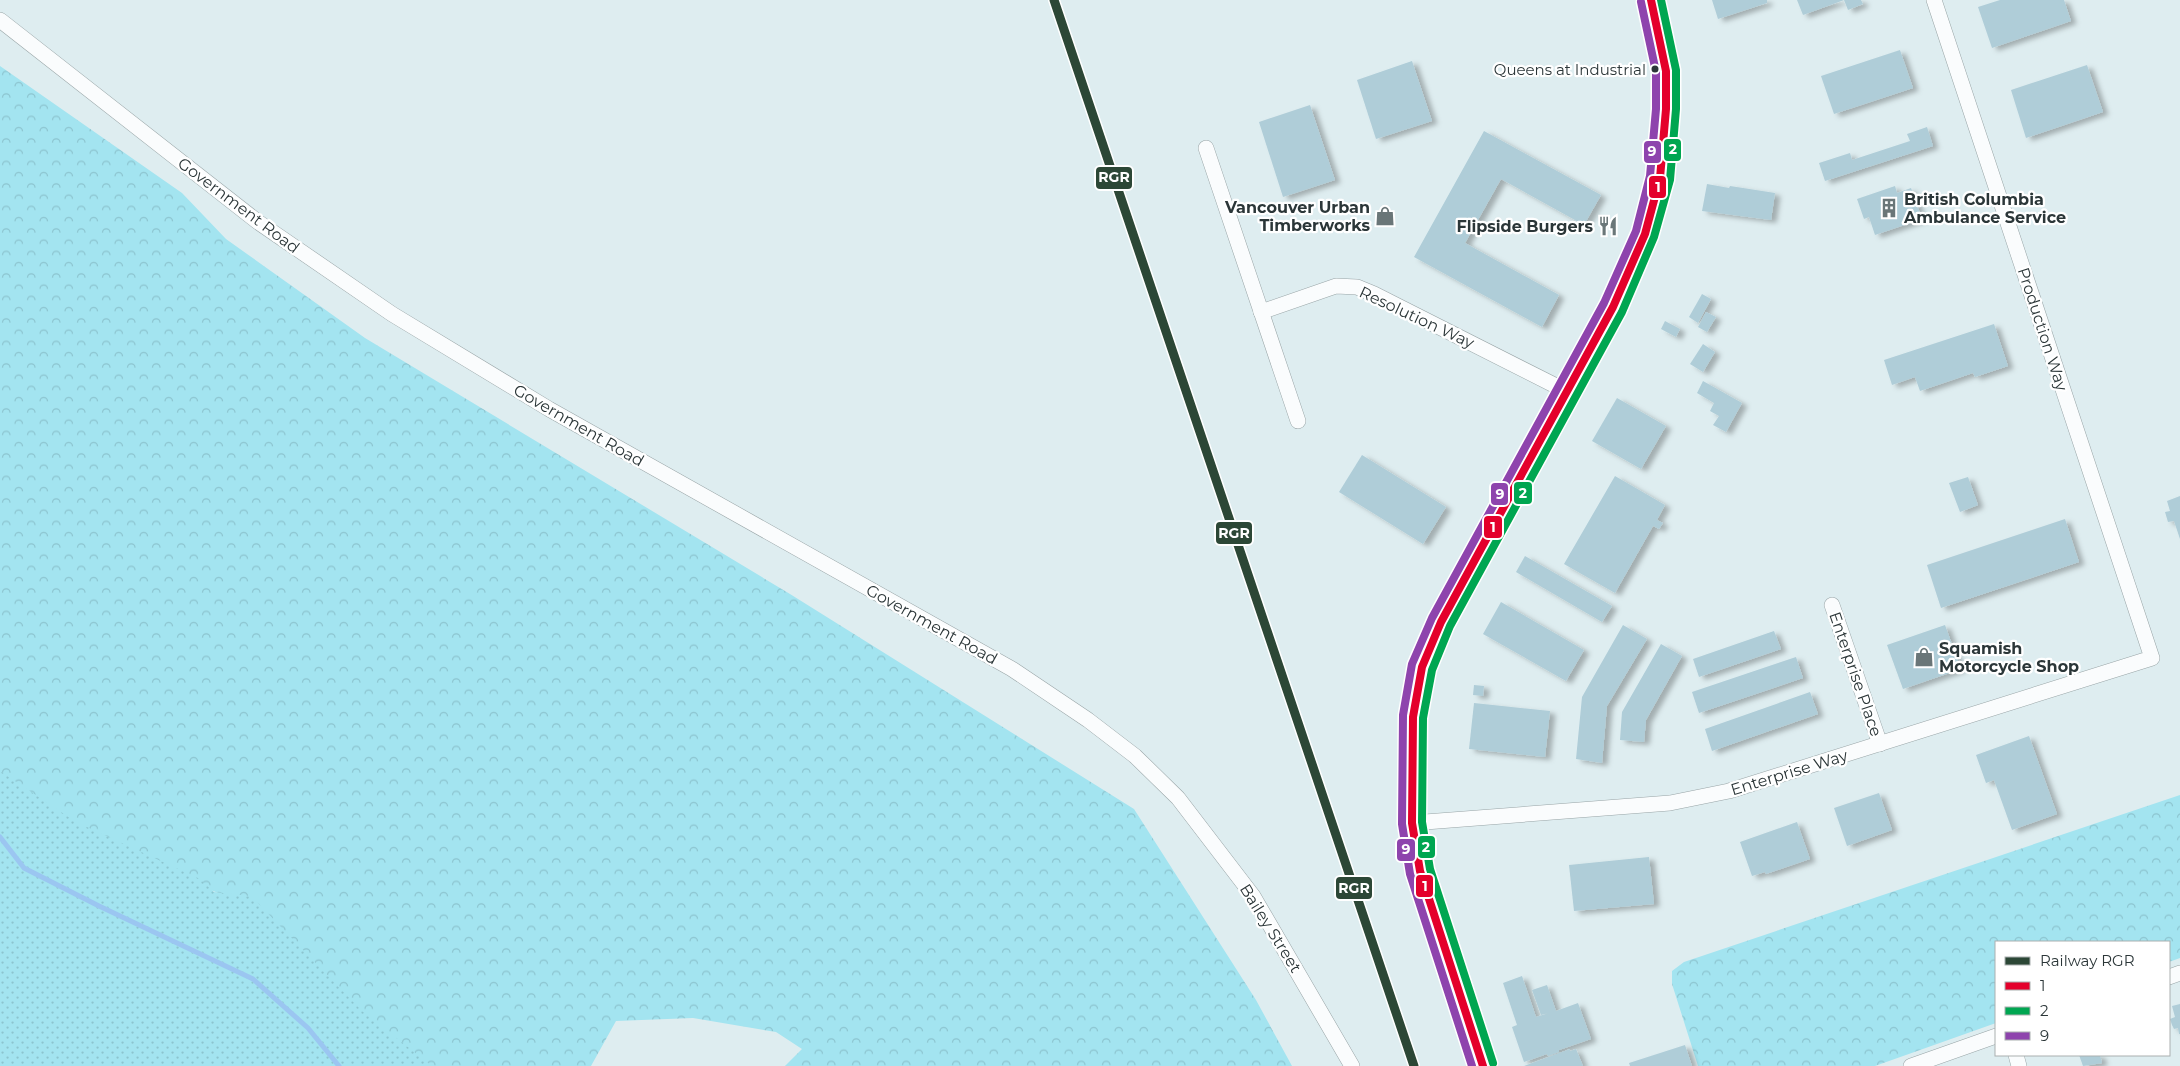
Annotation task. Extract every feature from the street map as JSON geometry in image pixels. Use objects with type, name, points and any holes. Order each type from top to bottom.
[{"type":"street","points":[[1483,1066],[1420,871],[1412,823],[1413,716],[1422,667],[1441,622],[1624,283],[1638,253],[1654,205],[1664,142],[1666,71],[1651,0]]},
{"type":"street","name":"Production Way","points":[[1934,0],[2152,658]]},
{"type":"street","name":"Government Road","points":[[0,20],[258,222],[392,314],[549,408],[1012,669],[1088,720],[1135,756],[1178,798]]},
{"type":"street","points":[[1206,148],[1298,421]]},
{"type":"street","name":"Resolution Way","points":[[1261,312],[1336,286],[1357,288],[1374,294],[1566,391]]},
{"type":"street","name":"Enterprise Place","points":[[1832,605],[1880,744]]},
{"type":"street","name":"Enterprise Way","points":[[1412,823],[1670,803],[1729,792],[2152,658]]},
{"type":"street","name":"Bailey Street","points":[[1178,798],[1254,896],[1352,1066]]},
{"type":"street","points":[[1911,1066],[1995,1036]]},
{"type":"green space","points":[[0,66],[182,193],[226,239],[365,338],[790,594],[1134,809],[1256,1000],[1292,1066],[785,1066],[802,1049],[776,1032],[693,1018],[616,1021],[591,1066],[419,1066],[241,902],[127,857],[0,780]]},
{"type":"green space","points":[[0,771],[76,822],[200,879],[214,892],[251,896],[362,1011],[432,1066],[0,1066]]},
{"type":"green space","points":[[2180,795],[2180,958],[2170,962],[2170,941],[1995,941],[1995,1023],[1875,1066],[1698,1066],[1672,984],[1672,971],[1684,962]]},
{"type":"building","points":[[1712,0],[1767,0],[1767,3],[1718,19]]},
{"type":"building","points":[[1797,0],[1844,0],[1803,15]]},
{"type":"building","points":[[1844,0],[1861,0],[1863,4],[1848,10]]},
{"type":"building","points":[[2000,0],[2064,0],[2071,21],[1992,48],[1978,7]]},
{"type":"building","points":[[1900,50],[1913,88],[1834,114],[1821,76]]},
{"type":"building","points":[[1412,61],[1432,121],[1376,139],[1357,80]]},
{"type":"building","points":[[2087,65],[2103,112],[2026,138],[2011,90]]},
{"type":"building","points":[[1310,105],[1335,180],[1283,197],[1259,122]]},
{"type":"building","points":[[1927,127],[1933,146],[1825,181],[1819,163],[1850,153],[1852,160],[1910,141],[1907,134]]},
{"type":"building","points":[[1484,131],[1601,195],[1584,225],[1501,179],[1465,243],[1559,295],[1542,327],[1414,257]]},
{"type":"building","points":[[1707,184],[1775,193],[1771,220],[1702,211]]},
{"type":"building","name":"British Columbia Ambulance Service","points":[[1895,186],[1897,193],[1911,188],[1922,219],[1875,235],[1869,217],[1864,219],[1857,199]]},
{"type":"building","points":[[1702,294],[1711,299],[1698,323],[1689,317]]},
{"type":"building","points":[[1706,312],[1716,317],[1707,332],[1698,327]]},
{"type":"building","points":[[1665,321],[1680,329],[1676,337],[1661,329]]},
{"type":"building","points":[[1994,324],[2008,366],[1975,377],[1973,373],[1920,391],[1915,377],[1892,385],[1884,360]]},
{"type":"building","points":[[1703,344],[1715,352],[1703,372],[1690,364]]},
{"type":"building","points":[[1703,381],[1742,403],[1726,432],[1713,425],[1719,416],[1710,411],[1714,403],[1697,393]]},
{"type":"building","points":[[1617,398],[1666,426],[1641,469],[1592,441]]},
{"type":"building","points":[[1362,455],[1446,507],[1423,544],[1339,492]]},
{"type":"building","points":[[1615,476],[1665,505],[1657,520],[1663,523],[1659,529],[1653,526],[1615,593],[1564,564]]},
{"type":"building","points":[[1968,477],[1978,505],[1960,512],[1949,483]]},
{"type":"building","points":[[2180,496],[2180,539],[2174,521],[2168,522],[2165,512],[2170,511],[2167,501]]},
{"type":"building","points":[[2065,519],[2079,562],[1941,608],[1927,565]]},
{"type":"building","points":[[1525,556],[1612,606],[1602,622],[1516,572]]},
{"type":"building","points":[[1501,602],[1584,650],[1566,681],[1483,634]]},
{"type":"building","points":[[1623,625],[1647,639],[1607,706],[1602,763],[1576,759],[1582,697]]},
{"type":"building","name":"Squamish Motorcycle Shop","points":[[1945,625],[1961,669],[1903,689],[1887,645]]},
{"type":"building","points":[[1774,631],[1781,649],[1699,677],[1693,659]]},
{"type":"building","points":[[1661,644],[1682,656],[1646,720],[1644,742],[1620,740],[1622,712]]},
{"type":"building","points":[[1796,657],[1803,678],[1699,713],[1692,692]]},
{"type":"building","points":[[1474,685],[1484,686],[1483,696],[1473,695]]},
{"type":"building","points":[[1810,692],[1818,714],[1712,751],[1705,729]]},
{"type":"building","points":[[1474,703],[1550,711],[1545,757],[1469,749]]},
{"type":"building","points":[[2029,736],[2057,814],[2012,830],[1994,780],[1986,783],[1976,755]]},
{"type":"building","points":[[1879,793],[1892,830],[1847,846],[1834,808]]},
{"type":"building","points":[[1797,822],[1810,859],[1766,874],[1765,872],[1752,876],[1740,842]]},
{"type":"building","points":[[1649,857],[1654,904],[1574,911],[1569,865]]},
{"type":"building","points":[[1522,976],[1536,1017],[1549,1013],[1541,1015],[1532,990],[1547,985],[1556,1011],[1578,1003],[1591,1039],[1559,1050],[1559,1052],[1548,1056],[1547,1054],[1524,1062],[1512,1027],[1517,1025],[1503,983]]},
{"type":"building","points":[[2180,1004],[2179,1034],[2178,1028],[2174,1029],[2170,1019],[2175,1017],[2172,1006]]},
{"type":"building","points":[[1685,1045],[1692,1066],[1630,1066],[1629,1063]]},
{"type":"building","points":[[1570,1049],[1570,1051],[1576,1049],[1583,1066],[1524,1066]]},
{"type":"building","points":[[2079,1056],[2100,1056],[2102,1063],[2083,1066]]},
{"type":"waterway","points":[[0,837],[24,868],[253,979],[308,1028],[339,1066]]},
{"type":"rail line","name":"RGR","points":[[1054,0],[1414,1066]]},
{"type":"transit line","name":"1","points":[[1483,1066],[1420,871],[1412,823],[1413,717],[1422,667],[1441,622],[1613,307],[1645,234],[1660,178],[1666,109],[1666,71],[1651,0]]},
{"type":"transit line","name":"2","points":[[1493,1063],[1430,869],[1422,822],[1423,718],[1432,670],[1450,626],[1622,312],[1654,237],[1670,180],[1676,109],[1676,70],[1661,0]]},
{"type":"transit line","name":"9","points":[[1472,1066],[1410,874],[1402,824],[1403,715],[1412,664],[1432,618],[1604,303],[1636,231],[1650,176],[1656,109],[1656,72],[1641,2]]},
{"type":"place","name":"Queens at Industrial","points":[[1655,69]]},
{"type":"place","name":"British Columbia Ambulance Service","points":[[1889,208]]},
{"type":"place","name":"Vancouver Urban Timberworks","points":[[1385,216]]},
{"type":"place","name":"Flipside Burgers","points":[[1608,226]]},
{"type":"place","name":"Squamish Motorcycle Shop","points":[[1924,657]]}]
